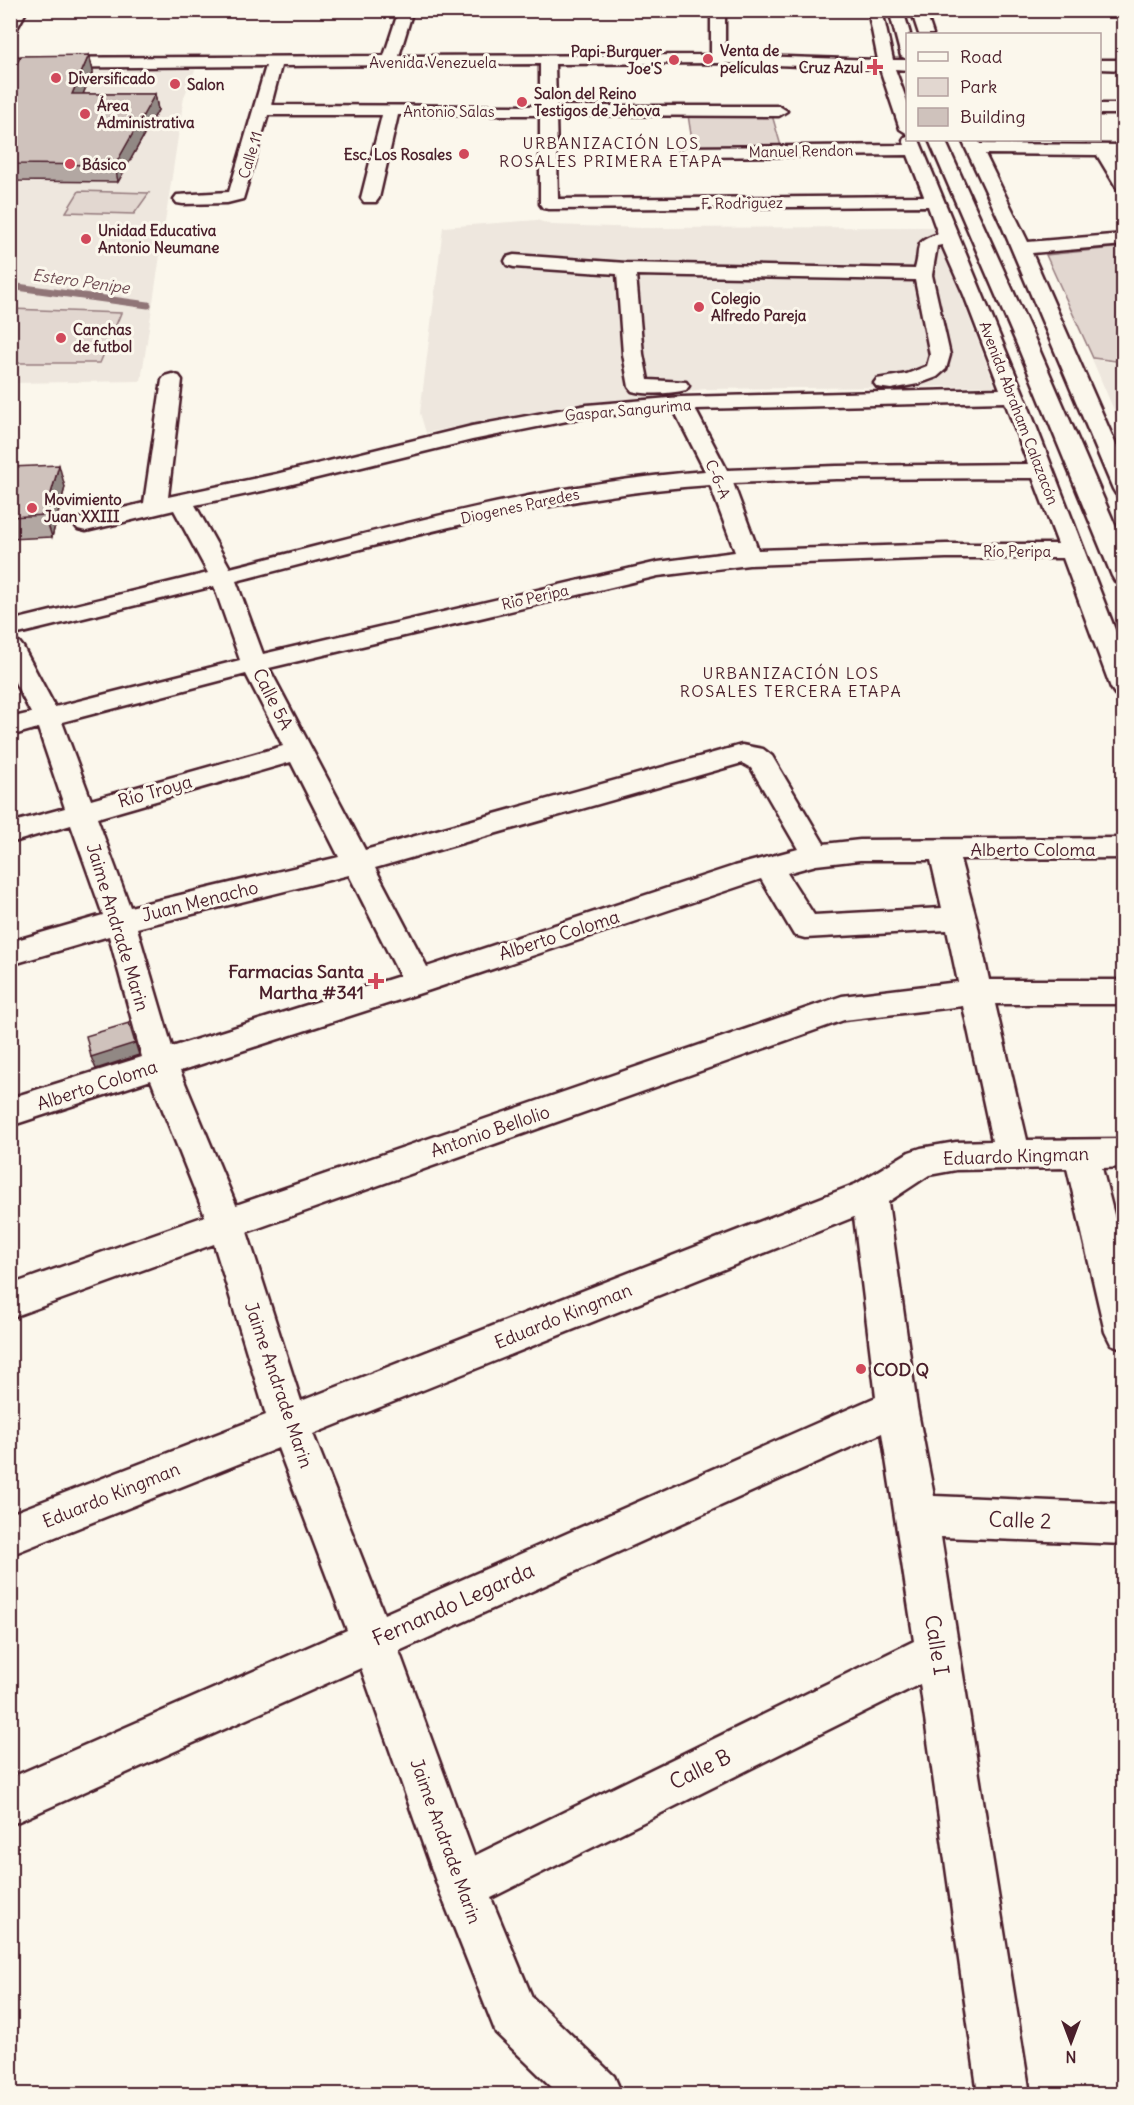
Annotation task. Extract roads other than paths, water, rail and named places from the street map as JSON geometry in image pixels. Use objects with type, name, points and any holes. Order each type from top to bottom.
[{"type":"street","points":[[10,28],[20,10]]},
{"type":"street","points":[[390,62],[406,10]]},
{"type":"street","points":[[717,10],[718,59]]},
{"type":"street","points":[[874,10],[885,61],[906,123]]},
{"type":"street","points":[[896,10],[906,49]]},
{"type":"street","points":[[918,10],[926,33]]},
{"type":"street","name":"Avenida Venezuela","points":[[10,63],[718,59],[856,62],[906,57]]},
{"type":"street","points":[[1101,57],[1124,57]]},
{"type":"street","points":[[769,60],[789,151]]},
{"type":"street","points":[[547,61],[549,111]]},
{"type":"street","name":"Avenida Venezuela","points":[[885,61],[906,64]]},
{"type":"street","name":"Calle 11","points":[[183,199],[227,198],[237,195],[275,62]]},
{"type":"street","points":[[1101,65],[1124,65]]},
{"type":"street","points":[[1101,110],[1124,109]]},
{"type":"street","name":"Antonio Salas","points":[[263,110],[779,111]]},
{"type":"street","points":[[370,198],[391,110]]},
{"type":"street","name":"F. Rodriguez","points":[[549,111],[549,204],[934,201]]},
{"type":"street","points":[[679,111],[687,152],[692,204]]},
{"type":"street","name":"Avenida Abraham Calazacón","points":[[937,141],[1026,342],[1124,576]]},
{"type":"street","points":[[1124,150],[973,144],[1124,489]]},
{"type":"street","name":"Manuel Rendon","points":[[687,152],[789,151],[913,145]]},
{"type":"street","name":"Avenida Abraham Calazacón","points":[[913,145],[947,237],[974,295],[1013,395],[1124,688]]},
{"type":"street","points":[[1103,150],[1124,186]]},
{"type":"street","points":[[438,441],[442,431],[457,423],[639,387],[902,382],[924,376],[936,369],[940,355],[922,276],[927,260],[928,243],[947,237]]},
{"type":"street","points":[[1020,248],[1124,239]]},
{"type":"street","points":[[514,261],[626,269],[922,276]]},
{"type":"street","points":[[626,269],[633,354],[639,387]]},
{"type":"street","points":[[155,506],[172,380]]},
{"type":"street","name":"Gaspar Sangurima","points":[[181,501],[276,481],[438,441],[587,411],[681,403],[1013,395]]},
{"type":"street","name":"C-6-A","points":[[681,403],[719,477],[748,558]]},
{"type":"street","name":"Diogenes Paredes","points":[[10,629],[530,501],[630,485],[719,477],[840,472],[1041,471]]},
{"type":"street","points":[[86,524],[181,501]]},
{"type":"street","name":"Calle 5A","points":[[181,501],[223,578],[255,666],[419,982]]},
{"type":"street","name":"Río Peripa","points":[[10,727],[255,666],[328,645],[658,569],[748,558],[946,551],[1072,551]]},
{"type":"street","name":"Jaime Andrade Marin","points":[[10,647],[48,717],[120,921],[160,1065],[226,1224],[289,1424],[373,1640],[462,1887],[514,2015],[596,2094]]},
{"type":"street","name":"Río Troya","points":[[10,833],[299,751]]},
{"type":"street","name":"Juan Menacho","points":[[10,954],[120,921],[356,863],[742,754],[753,755],[762,762],[816,855]]},
{"type":"street","name":"Alberto Coloma","points":[[10,1112],[419,982],[769,867],[816,855],[860,850],[1124,848]]},
{"type":"street","points":[[943,849],[961,918],[993,1079],[1013,1154]]},
{"type":"street","points":[[769,867],[805,927],[961,918]]},
{"type":"street","name":"Antonio Bellolio","points":[[10,1302],[842,1008],[977,992],[1124,992]]},
{"type":"street","name":"Eduardo Kingman","points":[[10,1535],[869,1195],[921,1162],[956,1156],[1124,1153]]},
{"type":"street","points":[[1081,1154],[1124,1332]]},
{"type":"street","name":"Calle I","points":[[869,1195],[897,1407],[917,1516],[1004,2094]]},
{"type":"street","name":"Fernando Legarda","points":[[10,1802],[897,1407]]},
{"type":"street","name":"Calle 2","points":[[917,1516],[1124,1524]]},
{"type":"street","name":"Calle B","points":[[462,1887],[938,1652]]},
{"type":"waterway","name":"Estero Penipe","points":[[10,286],[148,305]]},
{"type":"place","name":"Venta de películas","points":[[708,59]]},
{"type":"place","name":"Papi-Burguer Joe'S","points":[[674,60]]},
{"type":"place","name":"Cruz Azul","points":[[875,67]]},
{"type":"place","name":"Diversificado","points":[[56,78]]},
{"type":"place","name":"Salon","points":[[175,84]]},
{"type":"place","name":"Salon del Reino Testigos de Jehova","points":[[522,102]]},
{"type":"place","name":"Área Administrativa","points":[[85,114]]},
{"type":"place","name":"Esc. Los Rosales","points":[[464,154]]},
{"type":"place","name":"Básico","points":[[70,164]]},
{"type":"place","name":"Unidad Educativa Antonio Neumane","points":[[86,239]]},
{"type":"place","name":"Colegio Alfredo Pareja","points":[[699,307]]},
{"type":"place","name":"Canchas de futbol","points":[[61,338]]},
{"type":"place","name":"Movimiento Juan XXIII","points":[[32,508]]},
{"type":"place","name":"Farmacias Santa Martha #341","points":[[376,981]]},
{"type":"place","name":"COD Q","points":[[861,1369]]},
{"type":"district","name":"URBANIZACIÓN LOS ROSALES PRIMERA ETAPA","points":[[611,152]]},
{"type":"district","name":"URBANIZACIÓN LOS ROSALES TERCERA ETAPA","points":[[791,682]]}]
